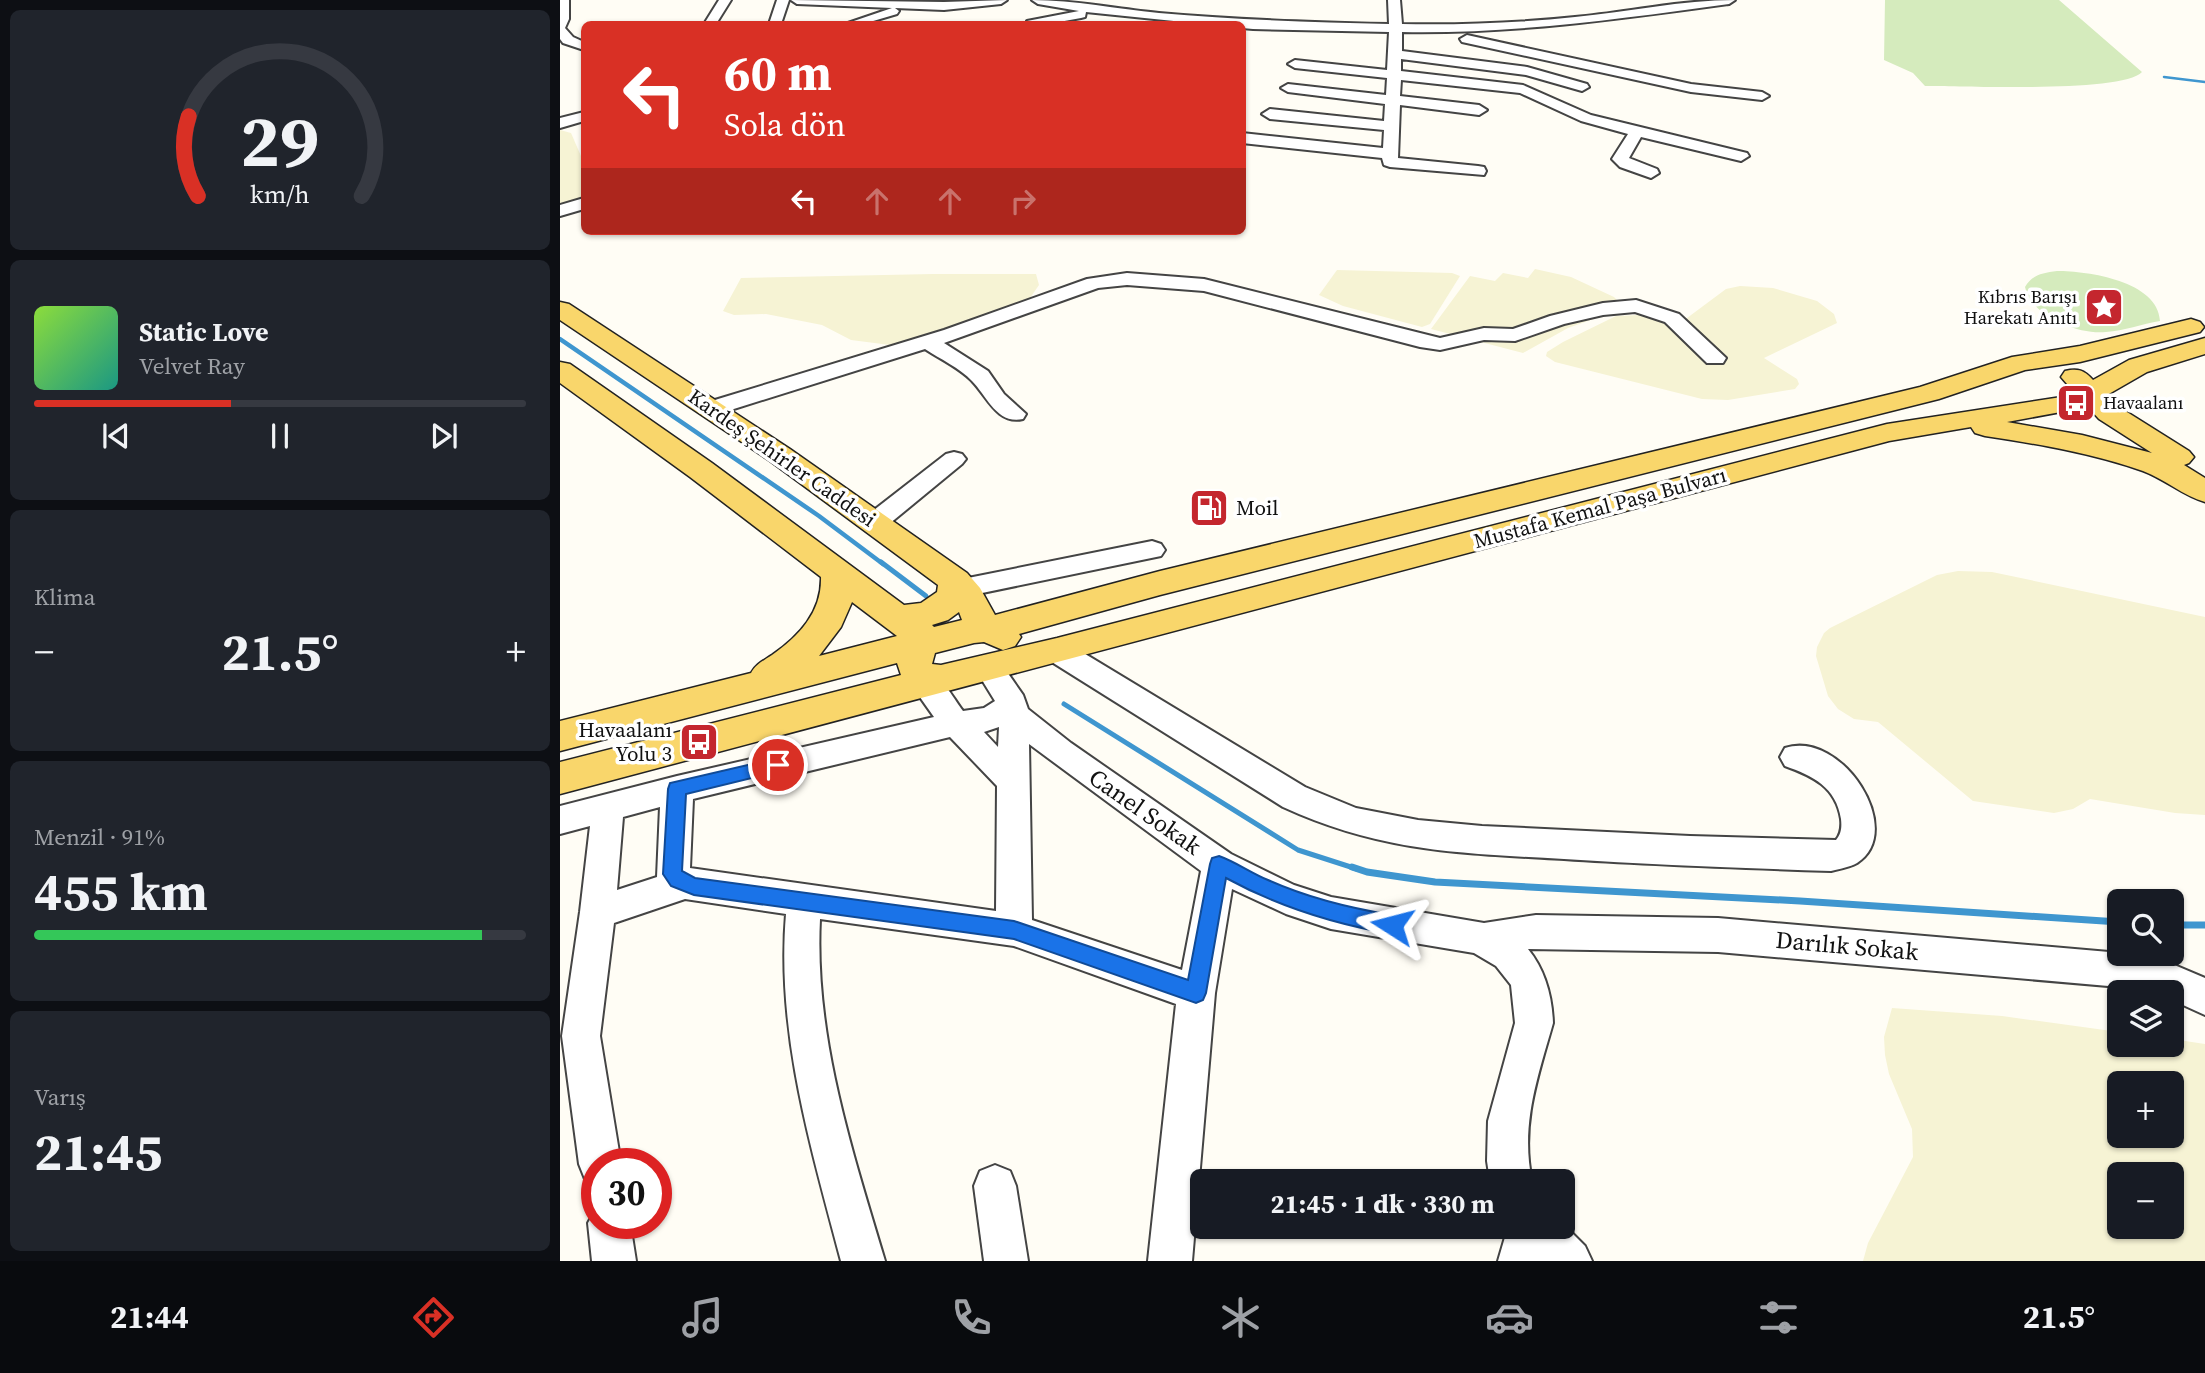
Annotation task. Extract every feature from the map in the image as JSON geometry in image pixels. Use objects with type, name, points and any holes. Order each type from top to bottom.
[{"type":"main road","name":"Kardeş Şehirler Caddesi","points":[[560,309],[713,408],[959,585],[986,629],[1002,635],[1005,645],[1001,656],[990,667]]},
{"type":"main road","name":"Mustafa Kemal Paşa Bulvarı","points":[[926,643],[1929,393],[1996,370],[2205,323]]},
{"type":"main road","name":"Mustafa Kemal Paşa Bulvarı","points":[[933,681],[1922,426],[2076,403],[2138,366],[2205,346]]},
{"type":"main road","points":[[2043,361],[2073,375],[2109,413],[2190,473],[2205,492]]},
{"type":"main road","points":[[560,370],[837,571],[898,617],[926,643]]},
{"type":"main road","points":[[1996,370],[2001,382],[2012,392],[2043,407],[2112,432],[2190,473]]},
{"type":"main road","points":[[1922,426],[1981,427],[2068,439],[2190,473]]},
{"type":"main road","points":[[743,688],[790,661],[822,628],[836,604],[839,592],[837,571]]},
{"type":"main road","points":[[898,617],[923,616],[940,609],[959,585]]},
{"type":"main road","points":[[560,736],[926,643]]},
{"type":"main road","points":[[926,643],[916,654],[914,667],[920,676],[933,681]]},
{"type":"main road","points":[[560,778],[933,681]]},
{"type":"street","points":[[560,26],[563,19],[563,0]]},
{"type":"street","points":[[712,21],[725,0]]},
{"type":"street","points":[[776,21],[783,0]]},
{"type":"street","points":[[797,0],[960,6],[1000,0]]},
{"type":"street","points":[[1038,0],[1098,11],[1206,21]]},
{"type":"street","points":[[1394,0],[1396,28],[1390,162],[1478,171]]},
{"type":"street","points":[[1246,24],[1477,28],[1660,11],[1729,0]]},
{"type":"street","points":[[916,19],[915,12],[919,3]]},
{"type":"street","points":[[861,21],[919,3]]},
{"type":"street","points":[[1477,28],[1524,10],[1534,24]]},
{"type":"street","points":[[1047,21],[1098,11]]},
{"type":"street","points":[[1092,21],[1098,11]]},
{"type":"street","points":[[1335,45],[1348,27]]},
{"type":"street","points":[[1429,29],[1691,88],[1762,96]]},
{"type":"street","points":[[560,31],[568,40],[581,46]]},
{"type":"street","points":[[560,52],[581,48]]},
{"type":"street","points":[[1394,54],[1527,72],[1582,87]]},
{"type":"street","points":[[1295,64],[1523,89],[1580,116],[1636,133],[1741,156]]},
{"type":"street","points":[[1550,100],[1621,71]]},
{"type":"street","points":[[1288,88],[1479,110]]},
{"type":"street","points":[[1270,114],[1391,126]]},
{"type":"street","points":[[560,123],[581,123]]},
{"type":"street","points":[[1636,133],[1620,159],[1651,173]]},
{"type":"street","points":[[1246,138],[1390,154]]},
{"type":"street","points":[[560,211],[581,206]]},
{"type":"street","points":[[713,408],[814,374],[929,342],[1094,284],[1127,279],[1213,287],[1427,343],[1440,344],[1485,334],[1515,335],[1557,320],[1603,309],[1636,306],[1672,318],[1715,358]]},
{"type":"street","points":[[929,342],[980,376],[996,399],[1015,414]]},
{"type":"street","points":[[874,523],[954,459]]},
{"type":"street","points":[[959,585],[1152,550]]},
{"type":"street","points":[[1057,651],[1294,797],[1335,816],[1402,834],[1587,846],[1844,855],[1852,848],[1858,825],[1852,798],[1830,769],[1813,760],[1797,757]]},
{"type":"street","name":"Canel Sokak","points":[[990,667],[1014,709],[1060,752],[1219,864],[1275,893],[1346,917],[1485,939],[1509,955],[1519,966],[1532,992],[1535,1007],[1534,1023],[1506,1122],[1504,1143],[1509,1169]]},
{"type":"street","points":[[933,681],[956,724],[1013,776]]},
{"type":"street","points":[[560,820],[677,789],[956,724],[980,722],[1014,709],[1014,930]]},
{"type":"street","points":[[1013,776],[1024,759],[1060,752]]},
{"type":"street","points":[[677,789],[673,874],[685,884]]},
{"type":"street","points":[[596,1148],[570,1039],[598,912],[608,807]]},
{"type":"street","points":[[1170,1261],[1196,993],[1219,864]]},
{"type":"street","points":[[598,912],[685,884],[1014,930],[1196,993]]},
{"type":"street","points":[[804,901],[800,931],[802,1002],[828,1133],[863,1261]]},
{"type":"street","name":"Darılık Sokak","points":[[1485,939],[1536,931],[1718,935],[2131,971],[2165,979],[2205,997]]},
{"type":"street","points":[[995,1185],[1006,1261]]},
{"type":"street","points":[[611,1239],[614,1261]]},
{"type":"street","points":[[1520,1261],[1527,1239]]},
{"type":"street","points":[[1545,1239],[1570,1261]]},
{"type":"shaded area","points":[[560,130],[571,133],[581,156],[581,198],[560,207]]},
{"type":"shaded area","points":[[1535,269],[1571,277],[1614,297],[1620,303],[1616,311],[1568,328],[1523,353],[1431,329],[1470,276],[1495,281],[1503,273],[1528,278]]},
{"type":"shaded area","points":[[1337,270],[1452,273],[1460,276],[1430,324],[1422,327],[1343,306],[1319,295]]},
{"type":"shaded area","points":[[1036,274],[1039,285],[1030,298],[1018,306],[898,346],[851,340],[822,325],[766,314],[734,315],[723,311],[741,278]]},
{"type":"shaded area","points":[[1740,286],[1773,288],[1817,301],[1834,314],[1837,323],[1764,358],[1797,379],[1799,384],[1795,389],[1728,400],[1702,399],[1555,362],[1546,356],[1547,352],[1563,342],[1616,316],[1640,315],[1666,322],[1683,321],[1726,289]]},
{"type":"shaded area","points":[[1958,571],[1992,572],[2205,617],[2205,815],[2175,813],[2090,799],[2073,809],[2054,813],[1973,801],[1878,722],[1854,719],[1838,709],[1828,696],[1816,656],[1824,633],[1937,575]]},
{"type":"shaded area","points":[[1892,1008],[2002,1016],[2107,1030],[2107,1057],[2184,1057],[2184,1041],[2205,1044],[2205,1261],[1863,1261],[1868,1243],[1913,1157],[1912,1129],[1889,1074],[1884,1037]]},
{"type":"green space","points":[[1885,0],[2059,0],[2142,72],[2129,79],[2074,86],[1925,86],[1913,73],[1884,60]]},
{"type":"green space","points":[[2057,271],[2103,276],[2135,288],[2147,296],[2156,307],[2160,321],[2106,332],[2082,330],[2057,322],[2036,307],[2025,287],[2035,277]]},
{"type":"waterway","points":[[2164,77],[2205,82]]},
{"type":"waterway","points":[[560,339],[819,516],[883,564]]},
{"type":"waterway","points":[[881,562],[926,596]]},
{"type":"waterway","points":[[1064,704],[1298,850],[1357,869]]},
{"type":"waterway","points":[[1352,867],[1367,872],[1435,882],[1800,901],[2107,921]]},
{"type":"waterway","points":[[2184,925],[2205,925]]},
{"type":"place","name":"Kıbrıs Barışı Harekatı Anıtı","points":[[2104,307]]},
{"type":"place","name":"Havaalanı","points":[[2076,403]]},
{"type":"place","name":"Moil","points":[[1209,508]]},
{"type":"place","name":"Havaalanı Yolu 3","points":[[699,742]]},
{"type":"route","points":[[778,765],[677,789],[673,874],[678,880],[694,887],[1014,930],[1196,993],[1219,864],[1259,886],[1310,906],[1346,917],[1392,925]]}]
